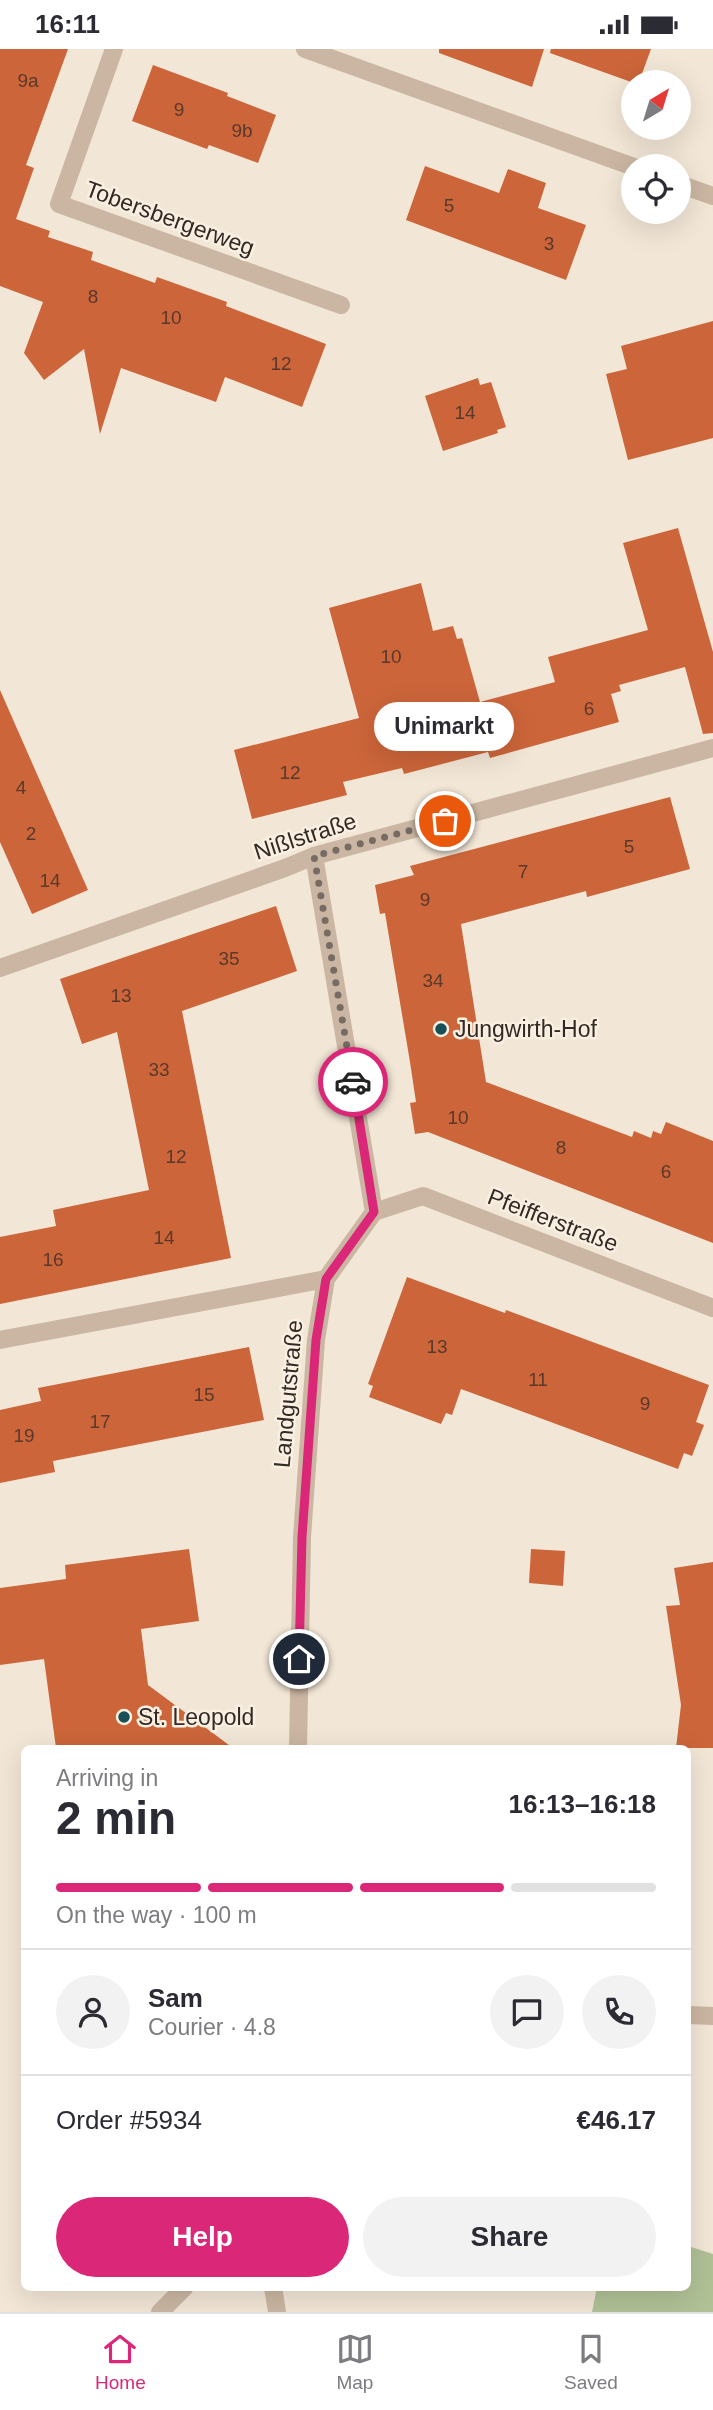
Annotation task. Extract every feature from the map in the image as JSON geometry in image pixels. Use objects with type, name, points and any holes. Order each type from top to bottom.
[{"type":"street","name":"Tobersbergerweg","points":[[114,49],[59,204],[341,305]]},
{"type":"street","points":[[305,49],[621,162]]},
{"type":"street","points":[[691,188],[713,196]]},
{"type":"street","name":"Nißlstraße","points":[[1,966],[314,856],[713,748]]},
{"type":"street","points":[[314,856],[374,1212]]},
{"type":"street","name":"Pfeifferstraße","points":[[374,1212],[423,1196],[713,1308]]},
{"type":"street","name":"Landgutstraße","points":[[298,1745],[302,1537],[316,1340],[326,1279],[374,1212]]},
{"type":"street","points":[[0,1341],[326,1279]]},
{"type":"street","points":[[691,2015],[713,2016]]},
{"type":"street","points":[[160,2312],[181,2291]]},
{"type":"street","points":[[274,2291],[277,2312]]},
{"type":"green space","points":[[691,2247],[713,2254],[713,2312],[592,2312],[596,2291],[691,2291]]},
{"type":"building","points":[[0,49],[68,49],[26,165],[34,168],[16,219],[50,231],[48,237],[93,252],[91,260],[155,283],[157,277],[227,302],[226,306],[326,344],[302,407],[225,377],[216,402],[121,368],[100,434],[84,349],[44,380],[24,353],[43,302],[0,286]]},
{"type":"building","points":[[439,49],[544,49],[532,87],[439,53]]},
{"type":"building","points":[[551,49],[651,49],[643,70],[621,70],[621,78],[550,53]]},
{"type":"building","points":[[153,65],[228,93],[227,96],[276,115],[258,163],[209,145],[207,149],[132,121]]},
{"type":"building","points":[[425,166],[499,193],[508,169],[546,183],[538,208],[586,225],[566,280],[406,220]]},
{"type":"building","points":[[713,321],[713,438],[628,460],[606,374],[627,369],[621,346]]},
{"type":"building","points":[[478,378],[480,385],[491,382],[506,427],[497,430],[498,433],[443,451],[425,396]]},
{"type":"building","points":[[678,528],[713,652],[713,733],[703,734],[685,667],[619,685],[621,691],[611,694],[619,722],[490,758],[488,752],[404,774],[402,768],[343,782],[347,795],[252,819],[234,750],[359,718],[329,608],[421,583],[433,631],[453,626],[457,639],[462,638],[480,702],[555,682],[548,657],[648,630],[623,543]]},
{"type":"building","points":[[0,690],[88,890],[32,914],[0,842]]},
{"type":"building","name":"Jungwirth-Hof","points":[[670,797],[690,869],[587,897],[586,891],[461,924],[486,1082],[632,1137],[634,1131],[651,1138],[653,1131],[661,1134],[666,1122],[713,1141],[713,1243],[428,1132],[415,1134],[410,1103],[416,1102],[410,1062],[385,913],[380,914],[375,885],[414,875],[410,866]]},
{"type":"building","points":[[276,906],[297,971],[182,1011],[231,1258],[0,1304],[0,1237],[56,1226],[53,1210],[149,1190],[117,1032],[82,1044],[60,979]]},
{"type":"building","points":[[407,1277],[505,1313],[506,1310],[709,1385],[696,1422],[704,1425],[692,1456],[684,1453],[678,1469],[461,1389],[452,1415],[446,1413],[441,1424],[369,1397],[373,1386],[368,1384]]},
{"type":"building","points":[[249,1347],[264,1420],[53,1461],[55,1472],[0,1483],[0,1410],[41,1401],[38,1388]]},
{"type":"building","points":[[189,1549],[199,1621],[141,1629],[148,1685],[229,1745],[56,1745],[44,1659],[0,1665],[0,1588],[66,1579],[65,1565]]},
{"type":"building","points":[[531,1549],[565,1551],[563,1586],[529,1583]]},
{"type":"building","points":[[713,1562],[713,1748],[676,1745],[681,1705],[666,1606],[680,1605],[674,1568]]},
{"type":"way so far","points":[[353,1082],[314,856],[445,821]]},
{"type":"place","name":"Unimarkt","points":[[445,821]]},
{"type":"place","name":"Jungwirth-Hof","points":[[441,1029]]},
{"type":"place","name":"St. Leopold","points":[[124,1717]]},
{"type":"route","points":[[299,1659],[308,1425],[316,1340],[326,1279],[374,1212],[353,1082]]}]
